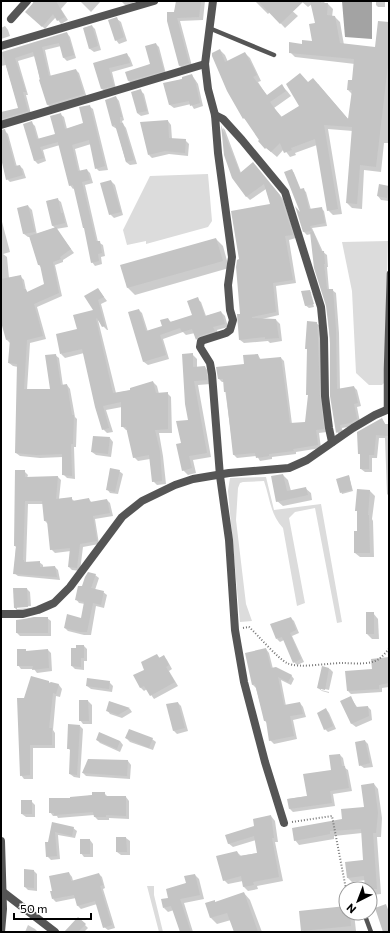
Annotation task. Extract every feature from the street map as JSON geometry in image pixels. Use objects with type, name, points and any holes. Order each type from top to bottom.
[{"type":"street","points":[[11,20],[27,1]]},
{"type":"street","points":[[1,46],[154,1]]},
{"type":"street","points":[[213,1],[205,64],[208,88],[215,115],[218,153],[232,257],[228,285],[230,310],[233,320],[230,330],[226,333],[201,341],[200,347],[210,363],[212,374],[220,476],[229,540],[236,630],[244,682],[265,762],[284,823]]},
{"type":"street","points":[[1,125],[205,64]]},
{"type":"street","points":[[215,115],[223,119],[285,192],[321,307],[324,338],[325,396],[332,442]]},
{"type":"street","points":[[1,614],[23,614],[54,604],[70,587],[122,517],[142,501],[175,485],[193,479],[220,476],[229,473],[289,468],[307,460],[352,428],[387,409]]},
{"type":"street","points":[[1,841],[4,909],[1,932]]},
{"type":"street","points":[[3,892],[55,932]]},
{"type":"lane","points":[[209,28],[274,55]]},
{"type":"lane","points":[[387,409],[386,369],[389,273]]},
{"type":"lane","points":[[367,921],[371,932]]},
{"type":"path","points":[[389,551],[389,556]]},
{"type":"path","points":[[236,630],[249,627],[281,659],[291,665],[310,666],[340,663],[367,663],[376,661],[389,649]]},
{"type":"path","points":[[284,823],[332,816],[344,881]]},
{"type":"shaded area","points":[[342,1],[372,1],[372,39],[345,37]]},
{"type":"shaded area","points":[[208,174],[212,221],[208,227],[146,244],[146,241],[127,245],[123,230],[150,176]]},
{"type":"shaded area","points":[[388,241],[384,383],[382,385],[369,385],[356,373],[352,291],[342,242]]},
{"type":"shaded area","points":[[266,477],[274,510],[321,504],[342,622],[337,623],[315,508],[295,512],[289,518],[305,603],[297,606],[283,528],[275,517],[264,481],[243,482],[240,483],[238,488],[236,520],[246,604],[252,621],[240,622],[228,491],[230,478]]},
{"type":"shaded area","points":[[147,886],[154,886],[154,895],[163,932],[159,932]]},
{"type":"building","points":[[35,1],[56,1],[65,17],[57,21],[53,14],[42,27],[25,12]]},
{"type":"building","points":[[176,1],[201,1],[199,17],[177,18],[189,63],[179,66],[167,21],[167,12],[174,12]]},
{"type":"building","points":[[258,1],[304,1],[280,24]]},
{"type":"building","points":[[310,1],[321,1],[321,3],[328,3],[327,15],[335,16],[340,43],[375,47],[378,21],[389,22],[389,56],[376,167],[360,165],[357,204],[346,203],[352,127],[324,125],[338,209],[327,211],[315,139],[291,148],[292,150],[284,153],[280,143],[271,152],[266,148],[265,149],[258,141],[259,140],[244,118],[243,119],[227,91],[212,56],[212,53],[220,49],[225,62],[245,52],[257,75],[253,77],[267,95],[282,84],[286,91],[270,102],[281,117],[299,106],[286,84],[300,73],[308,82],[313,78],[348,119],[352,90],[347,90],[348,80],[352,80],[354,59],[289,53],[289,42],[302,44],[302,40],[312,41],[309,24],[315,23]]},
{"type":"building","points":[[117,17],[124,37],[115,41],[108,20]]},
{"type":"building","points":[[92,25],[98,46],[89,49],[83,28]]},
{"type":"building","points":[[67,32],[74,55],[63,58],[59,43],[42,47],[49,76],[76,69],[84,94],[47,105],[39,80],[33,52],[15,58],[26,92],[23,92],[28,111],[1,119],[1,112],[18,108],[2,52]]},
{"type":"building","points":[[156,43],[164,71],[128,81],[125,72],[150,64],[145,46]]},
{"type":"building","points":[[127,53],[130,63],[109,68],[114,86],[101,89],[93,63]]},
{"type":"building","points":[[192,74],[195,80],[200,103],[190,106],[189,101],[169,105],[163,83],[182,79],[182,77]]},
{"type":"building","points":[[141,89],[147,111],[137,113],[131,92]]},
{"type":"building","points":[[116,96],[122,117],[120,117],[120,123],[123,123],[134,160],[126,162],[115,125],[112,126],[105,100]]},
{"type":"building","points":[[90,105],[105,166],[95,169],[89,140],[72,145],[78,171],[87,169],[90,180],[82,182],[96,241],[100,241],[102,253],[98,254],[99,261],[91,263],[73,185],[69,186],[58,142],[40,147],[44,158],[34,161],[23,124],[32,121],[37,139],[55,134],[50,116],[61,113],[65,129],[83,123],[79,107]]},
{"type":"building","points":[[168,120],[169,138],[186,139],[185,153],[165,151],[148,155],[140,122]]},
{"type":"building","points":[[221,125],[240,173],[253,162],[280,195],[293,235],[285,236],[293,280],[273,283],[276,312],[252,317],[276,319],[279,338],[265,339],[265,337],[239,340],[237,314],[240,314],[236,267],[237,260],[239,259],[231,211],[270,204],[264,184],[246,197],[232,178],[224,155]]},
{"type":"building","points":[[5,129],[15,166],[20,165],[23,175],[6,180],[1,158],[1,130]]},
{"type":"building","points":[[292,169],[300,189],[304,188],[309,209],[322,207],[325,223],[310,226],[312,231],[303,232],[295,206],[300,212],[284,172]]},
{"type":"building","points":[[111,180],[121,212],[109,215],[100,183]]},
{"type":"building","points":[[379,184],[389,186],[387,198],[377,196]]},
{"type":"building","points":[[58,198],[65,223],[52,226],[46,201]]},
{"type":"building","points":[[28,205],[35,232],[23,234],[17,208]]},
{"type":"building","points":[[56,227],[71,249],[60,257],[61,259],[53,262],[59,293],[34,304],[43,336],[27,340],[24,389],[50,389],[45,355],[56,354],[61,385],[67,384],[72,415],[74,415],[73,444],[71,444],[72,476],[62,475],[62,454],[36,455],[15,453],[17,364],[8,363],[10,339],[6,340],[1,322],[1,279],[21,275],[24,289],[26,289],[27,292],[44,284],[40,265],[38,265],[29,236]]},
{"type":"building","points":[[313,231],[321,251],[324,251],[327,289],[333,289],[336,329],[337,389],[354,386],[358,403],[354,404],[357,419],[350,423],[340,425],[341,430],[336,433],[330,396],[330,338],[326,306],[314,268],[310,232]]},
{"type":"building","points":[[216,238],[223,261],[127,288],[120,265]]},
{"type":"building","points":[[98,288],[104,297],[98,300],[105,326],[102,327],[97,318],[96,319],[113,393],[130,390],[130,388],[153,381],[156,393],[168,392],[168,429],[155,430],[160,451],[162,481],[152,482],[149,455],[133,458],[126,427],[121,427],[121,402],[103,406],[109,428],[102,430],[95,407],[82,349],[60,354],[56,334],[77,329],[73,315],[93,310],[84,296]]},
{"type":"building","points":[[310,290],[314,304],[305,306],[301,291]]},
{"type":"building","points":[[198,297],[205,316],[221,311],[225,324],[213,327],[215,331],[199,336],[196,340],[192,329],[182,332],[180,328],[160,335],[166,355],[143,362],[128,312],[139,309],[146,331],[162,326],[160,320],[168,318],[170,322],[192,315],[187,301]]},
{"type":"building","points":[[307,321],[317,322],[320,396],[324,429],[316,430],[318,445],[293,449],[294,451],[269,454],[269,456],[256,458],[255,453],[233,455],[226,392],[224,392],[223,379],[218,379],[216,367],[244,364],[243,355],[258,354],[259,359],[281,357],[290,423],[305,422],[308,395],[306,395],[307,349],[305,349]]},
{"type":"building","points":[[193,353],[193,367],[205,366],[207,375],[207,380],[194,381],[207,453],[189,456],[192,468],[182,471],[176,444],[181,443],[176,421],[188,420],[185,404],[182,354]]},
{"type":"building","points":[[382,418],[385,424],[389,424],[389,436],[376,435],[374,455],[369,455],[369,469],[360,469],[360,454],[358,454],[357,432]]},
{"type":"building","points":[[93,436],[110,437],[108,454],[91,452]]},
{"type":"building","points":[[110,468],[120,470],[115,492],[106,490]]},
{"type":"building","points":[[15,470],[25,470],[25,477],[58,476],[56,499],[72,497],[72,501],[89,498],[90,502],[107,499],[110,513],[93,516],[97,541],[80,544],[77,568],[68,567],[70,548],[50,550],[47,521],[44,521],[42,501],[25,501],[23,560],[24,562],[40,561],[40,567],[55,566],[57,577],[13,574],[16,546],[14,546]]},
{"type":"building","points":[[283,474],[287,491],[306,487],[308,495],[276,502],[271,476]]},
{"type":"building","points":[[349,475],[352,490],[340,493],[336,479]]},
{"type":"building","points":[[357,489],[370,490],[368,515],[370,553],[354,553],[354,531],[357,531],[357,511],[355,511]]},
{"type":"building","points":[[88,572],[96,574],[91,588],[104,591],[101,605],[93,603],[87,632],[64,628],[67,614],[81,618],[84,602],[75,600],[78,586],[82,586]]},
{"type":"building","points":[[13,588],[27,588],[28,607],[14,608]]},
{"type":"building","points":[[366,612],[374,612],[374,634],[366,634]]},
{"type":"building","points":[[34,617],[48,617],[48,633],[16,633],[16,620]]},
{"type":"building","points":[[291,617],[296,630],[290,633],[301,659],[293,663],[282,637],[276,639],[270,624]]},
{"type":"building","points":[[76,645],[84,645],[84,658],[81,658],[81,667],[71,666],[71,648],[76,648]]},
{"type":"building","points":[[266,648],[271,668],[276,667],[292,675],[288,682],[278,677],[284,705],[300,702],[303,714],[290,716],[294,736],[269,741],[266,721],[264,721],[255,684],[252,685],[245,653]]},
{"type":"building","points":[[17,649],[26,649],[26,651],[48,649],[49,668],[32,670],[33,666],[17,666]]},
{"type":"building","points":[[157,654],[159,658],[164,655],[169,665],[166,667],[175,682],[150,696],[144,686],[140,688],[133,675],[144,670],[141,662]]},
{"type":"building","points":[[389,657],[389,683],[379,685],[379,689],[347,691],[345,671],[372,669],[371,659]]},
{"type":"building","points":[[322,666],[329,668],[325,690],[317,688]]},
{"type":"building","points":[[31,676],[49,681],[49,683],[59,684],[56,694],[53,693],[49,728],[52,728],[52,745],[30,745],[30,775],[20,776],[17,698],[24,698]]},
{"type":"building","points":[[87,678],[110,681],[109,689],[86,686]]},
{"type":"building","points":[[351,696],[356,707],[368,706],[369,716],[351,724],[340,701]]},
{"type":"building","points":[[79,700],[88,700],[89,721],[79,721]]},
{"type":"building","points":[[109,701],[130,708],[118,715],[106,711]]},
{"type":"building","points":[[178,702],[185,728],[173,731],[166,704]]},
{"type":"building","points":[[326,708],[333,726],[324,730],[317,713]]},
{"type":"building","points":[[68,724],[80,725],[77,775],[69,774],[70,749],[67,749]]},
{"type":"building","points":[[129,729],[153,738],[149,748],[125,738]]},
{"type":"building","points":[[99,732],[120,741],[117,749],[96,740]]},
{"type":"building","points":[[365,740],[370,763],[359,766],[355,742]]},
{"type":"building","points":[[340,754],[342,766],[345,766],[349,788],[330,791],[332,803],[289,809],[287,799],[307,796],[303,774],[331,770],[329,755]]},
{"type":"building","points":[[88,759],[128,760],[127,776],[82,773]]},
{"type":"building","points":[[374,783],[378,813],[376,833],[373,833],[376,881],[364,881],[364,876],[347,878],[345,862],[363,860],[361,829],[330,831],[330,834],[294,841],[292,828],[342,819],[341,809],[364,807],[361,785]]},
{"type":"building","points":[[92,792],[105,792],[105,796],[126,796],[126,816],[106,815],[106,817],[94,817],[93,812],[54,815],[54,813],[49,813],[49,798],[70,798],[92,795]]},
{"type":"building","points":[[21,800],[32,800],[32,814],[21,814]]},
{"type":"building","points":[[271,815],[274,838],[272,838],[279,877],[253,882],[254,885],[243,887],[241,876],[223,881],[216,856],[237,851],[239,856],[257,853],[254,836],[228,844],[225,835],[254,826],[253,819]]},
{"type":"building","points":[[52,822],[74,827],[72,836],[55,832],[57,856],[46,857],[45,842],[48,842]]},
{"type":"building","points":[[116,837],[126,837],[127,852],[116,852]]},
{"type":"building","points":[[80,839],[90,839],[90,854],[80,854]]},
{"type":"building","points":[[24,869],[34,870],[34,888],[24,887]]},
{"type":"building","points":[[69,872],[71,881],[99,873],[103,885],[100,886],[112,925],[103,928],[95,901],[77,906],[74,895],[52,899],[49,876]]},
{"type":"building","points":[[195,874],[200,895],[180,899],[191,932],[180,932],[171,906],[163,908],[161,899],[168,898],[166,889],[186,883],[184,876]]},
{"type":"building","points":[[244,892],[258,932],[234,932],[227,913],[210,918],[205,903],[215,900],[215,902]]},
{"type":"building","points":[[386,904],[389,912],[389,932],[383,932],[378,917],[378,907]]},
{"type":"building","points":[[338,907],[338,921],[351,921],[351,926],[301,931],[299,911]]},
{"type":"building","points":[[78,917],[86,924],[78,932],[64,932]]}]
